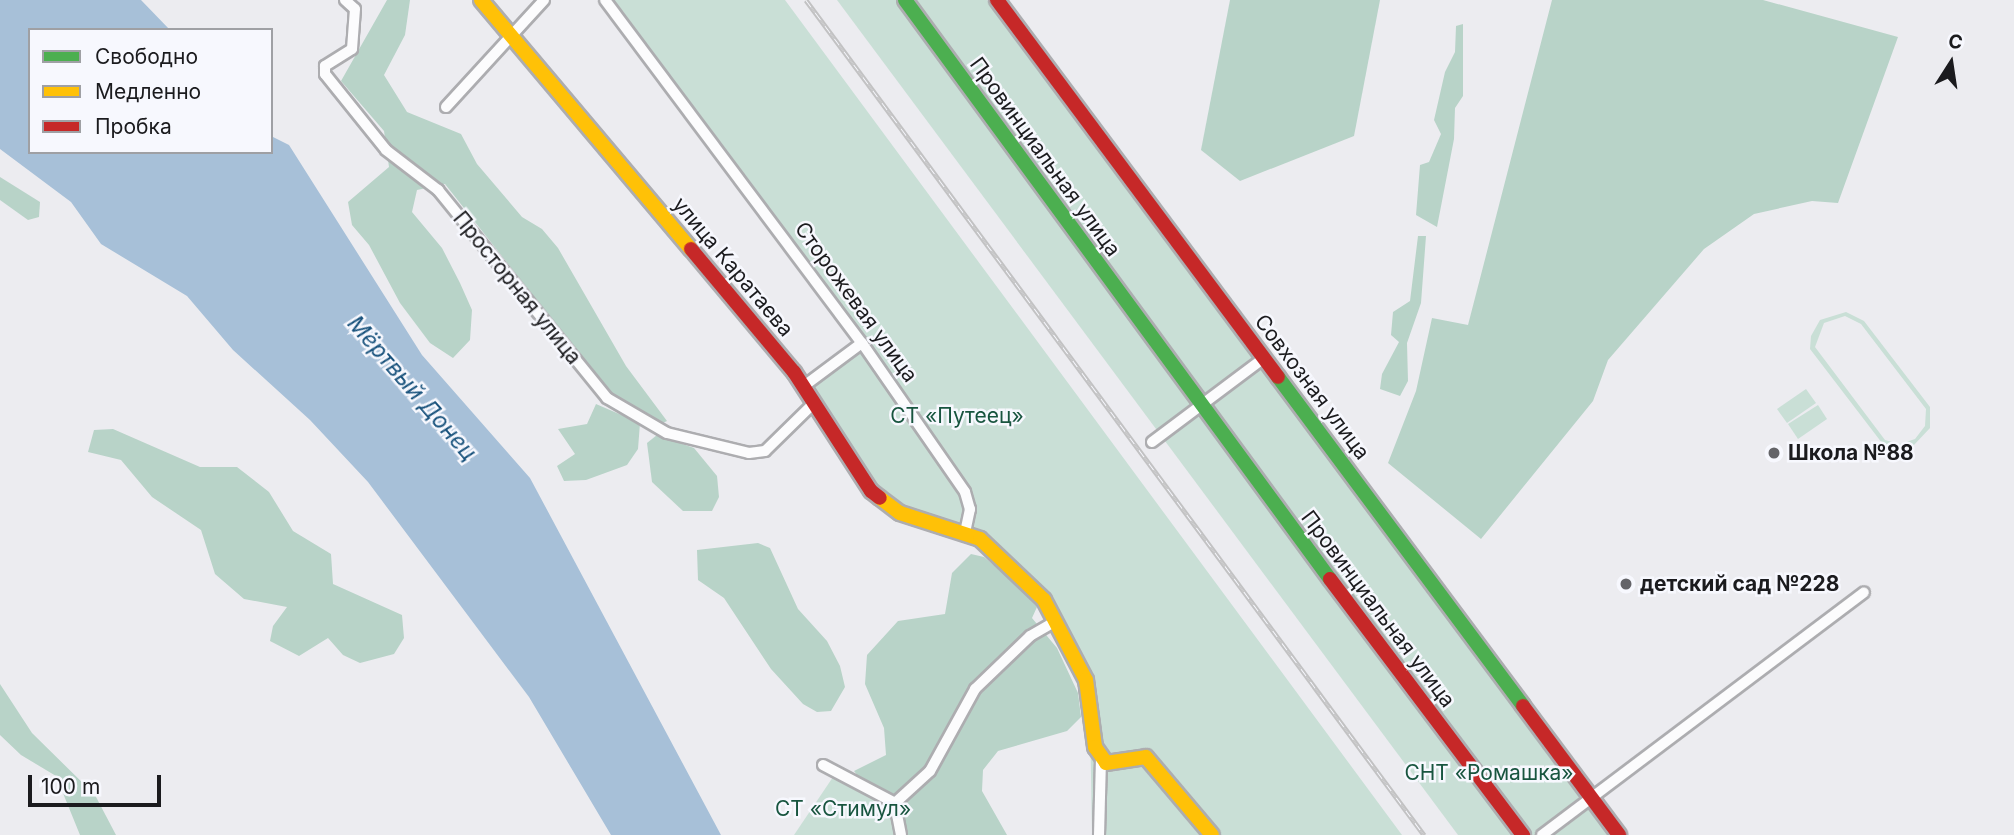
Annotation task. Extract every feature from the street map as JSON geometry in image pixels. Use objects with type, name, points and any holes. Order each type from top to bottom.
[{"type":"street","points":[[345,0],[355,9],[364,0]]},
{"type":"street","name":"улица Каратаева","points":[[481,0],[804,386],[871,491],[901,513],[965,532]]},
{"type":"street","points":[[446,107],[544,0]]},
{"type":"street","name":"Сторожевая улица","points":[[605,0],[862,343],[965,492],[970,509],[965,532]]},
{"type":"street","name":"Провинциальная улица","points":[[905,0],[1201,407],[1523,835]]},
{"type":"street","name":"Совхозная улица","points":[[997,0],[1619,835]]},
{"type":"street","name":"Просторная улица","points":[[355,9],[352,48],[325,66],[325,74],[386,150],[438,190],[607,398],[667,433],[760,454],[815,402]]},
{"type":"street","points":[[804,386],[862,343]]},
{"type":"street","points":[[1152,442],[1264,358]]},
{"type":"street","points":[[965,532],[980,539],[1031,584],[1056,621],[1086,680],[1096,747],[1101,758],[1099,835]]},
{"type":"street","points":[[1542,835],[1864,592]]},
{"type":"street","points":[[895,803],[930,771],[975,689],[1031,636],[1056,621]]},
{"type":"street","points":[[1101,758],[1112,764],[1146,757],[1208,833]]},
{"type":"street","points":[[823,765],[895,803]]},
{"type":"street","points":[[895,803],[901,835]]},
{"type":"green space","points":[[387,0],[410,0],[405,35],[384,75],[407,112],[461,134],[477,164],[522,217],[542,229],[558,248],[626,366],[667,421],[656,426],[609,392],[445,184],[417,190],[412,212],[442,248],[460,283],[472,310],[470,340],[453,358],[430,343],[400,303],[369,245],[352,225],[348,202],[389,167],[384,131],[341,81]]},
{"type":"green space","name":"СТ «Путеец»","points":[[606,0],[785,0],[1402,835],[1092,835],[1090,717],[1083,689],[1049,617],[1013,566],[979,538],[885,506],[803,389],[862,342]]},
{"type":"green space","name":"СНТ «Ромашка»","points":[[837,0],[987,0],[1613,835],[1458,835]]},
{"type":"green space","points":[[1230,0],[1380,0],[1354,136],[1240,181],[1201,150]]},
{"type":"green space","points":[[1552,0],[1763,0],[1898,37],[1838,203],[1812,201],[1754,214],[1704,249],[1608,360],[1593,401],[1481,539],[1388,463],[1416,391],[1432,318],[1468,325]]},
{"type":"green space","points":[[1463,24],[1463,96],[1455,108],[1454,139],[1437,227],[1416,215],[1420,165],[1429,162],[1441,134],[1434,120],[1445,72],[1455,52],[1456,26]]},
{"type":"green space","points":[[0,177],[40,202],[39,217],[28,220],[0,200]]},
{"type":"green space","points":[[1418,236],[1426,236],[1421,303],[1407,343],[1408,381],[1400,396],[1380,389],[1382,374],[1399,342],[1391,335],[1393,312],[1410,301]]},
{"type":"green space","points":[[1846,312],[1864,321],[1930,407],[1930,428],[1913,446],[1894,448],[1882,443],[1810,349],[1811,336],[1820,320]],"holes":[[[1845,316],[1861,324],[1926,409],[1925,426],[1915,439],[1900,444],[1885,440],[1815,347],[1824,323]]]},
{"type":"green space","points":[[1806,389],[1816,403],[1787,423],[1777,409]]},
{"type":"green space","points":[[596,404],[640,423],[638,449],[627,465],[586,480],[564,481],[557,466],[575,454],[558,429],[587,424]]},
{"type":"green space","points":[[1818,405],[1827,419],[1798,439],[1788,424]]},
{"type":"green space","points":[[113,429],[200,467],[237,467],[269,492],[293,531],[331,554],[333,584],[402,615],[404,638],[394,654],[360,663],[343,655],[328,638],[299,656],[270,641],[273,626],[287,607],[244,599],[215,574],[201,530],[152,497],[121,460],[88,452],[94,430]]},
{"type":"green space","points":[[657,435],[694,448],[717,476],[719,497],[712,511],[683,511],[652,482],[647,443]]},
{"type":"green space","points":[[758,543],[770,548],[798,609],[827,641],[840,666],[845,687],[831,711],[817,712],[803,704],[771,669],[724,598],[698,580],[697,550]]},
{"type":"green space","points":[[971,554],[984,557],[1031,596],[1037,607],[1032,618],[1057,648],[1078,693],[1081,717],[1067,731],[998,751],[983,770],[982,791],[1007,835],[904,835],[895,795],[865,785],[854,771],[886,755],[884,728],[865,684],[867,655],[898,621],[945,614],[952,573]]},
{"type":"green space","points":[[0,684],[32,733],[95,795],[116,835],[80,835],[56,776],[21,755],[0,735]]},
{"type":"green space","name":"СТ «Стимул»","points":[[835,774],[902,811],[904,835],[794,835]]},
{"type":"water","name":"Мёртвый Донец","points":[[0,0],[141,0],[168,28],[28,28],[28,154],[273,154],[273,137],[289,145],[422,355],[530,478],[721,835],[611,835],[529,697],[368,482],[310,420],[233,350],[187,296],[101,244],[71,202],[0,149]]},
{"type":"railway","points":[[806,0],[1424,835]]},
{"type":"traffic: fast","points":[[905,0],[1330,579]]},
{"type":"traffic: fast","points":[[1278,377],[1523,706]]},
{"type":"traffic: slow","points":[[481,0],[691,249]]},
{"type":"traffic: slow","points":[[880,498],[900,513],[980,539],[1044,600],[1086,680],[1095,747],[1106,763],[1146,757],[1212,835]]},
{"type":"traffic: jam","points":[[997,0],[1278,377]]},
{"type":"traffic: jam","points":[[691,249],[794,372],[871,491],[880,498]]},
{"type":"traffic: jam","points":[[1330,579],[1523,835]]},
{"type":"traffic: jam","points":[[1523,706],[1619,835]]},
{"type":"place","name":"Школа №88","points":[[1774,453]]},
{"type":"place","name":"детский сад №228","points":[[1626,584]]}]
